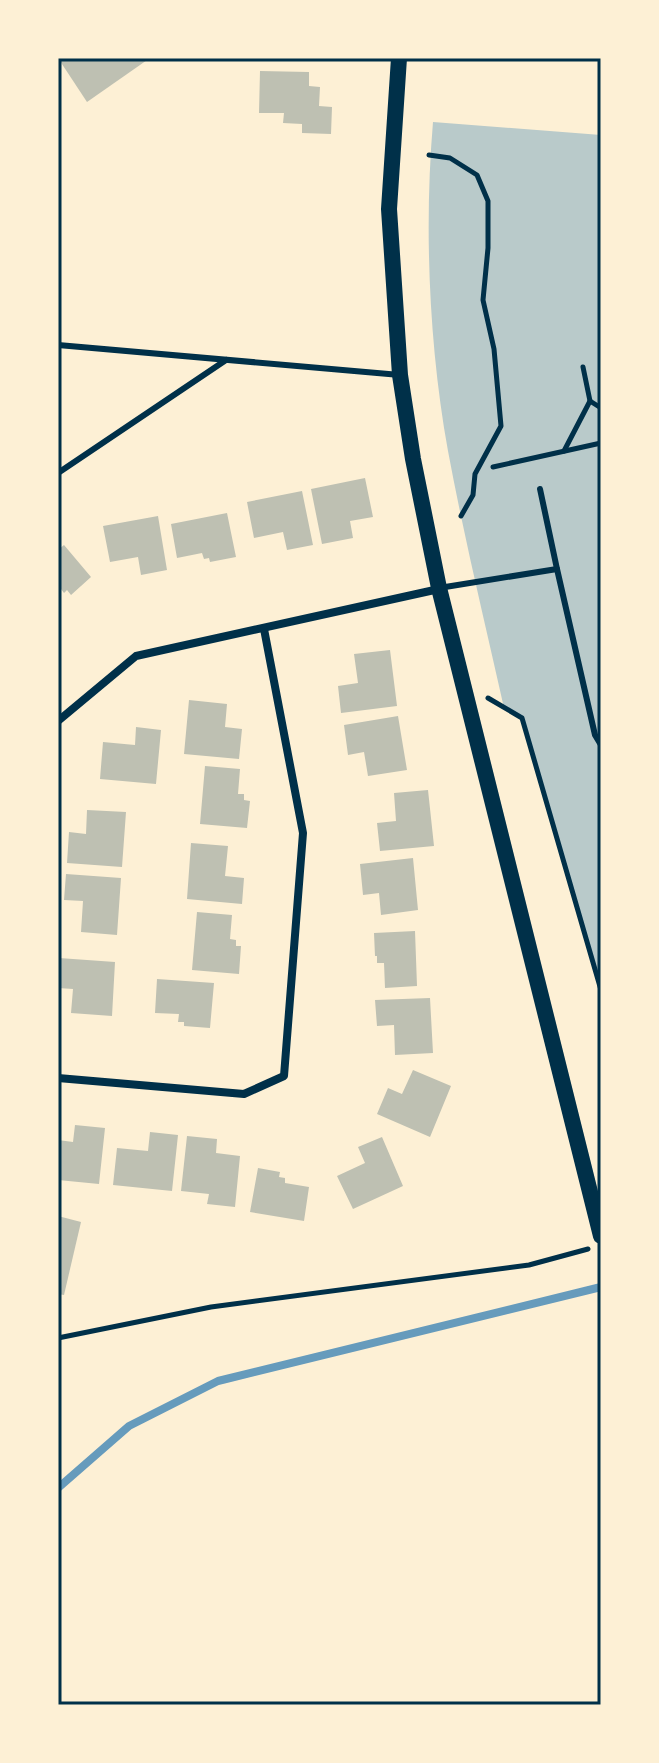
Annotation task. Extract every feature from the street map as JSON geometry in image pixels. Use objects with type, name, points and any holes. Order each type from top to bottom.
[{"type":"main road","points":[[399,58],[389,209],[400,375],[413,459],[439,588],[601,1236]]},
{"type":"street","points":[[58,721],[136,656],[439,588]]},
{"type":"street","points":[[58,1078],[244,1094],[284,1076],[303,833],[264,629]]},
{"type":"lane","points":[[58,345],[400,375]]},
{"type":"lane","points":[[58,473],[226,360]]},
{"type":"lane","points":[[540,489],[595,735],[601,745]]},
{"type":"lane","points":[[439,588],[557,569]]},
{"type":"path","points":[[429,155],[450,158],[477,175],[488,201],[483,300],[494,349],[501,426],[475,474],[473,495],[461,516]]},
{"type":"path","points":[[564,451],[590,401],[583,367]]},
{"type":"path","points":[[590,401],[601,408]]},
{"type":"path","points":[[493,467],[601,443]]},
{"type":"path","points":[[463,684],[522,718],[601,990]]},
{"type":"path","points":[[58,1338],[211,1307],[529,1265],[601,1246]]},
{"type":"shaded area","points":[[433,122],[601,135],[601,990],[522,718],[504,708],[454,483],[436,370],[430,287],[429,203]]},
{"type":"building","points":[[58,58],[150,58],[87,102]]},
{"type":"building","points":[[260,71],[309,72],[309,86],[320,87],[319,106],[332,107],[331,134],[302,133],[302,124],[283,123],[284,113],[259,113]]},
{"type":"building","points":[[365,478],[373,517],[350,521],[353,538],[322,544],[311,489]]},
{"type":"building","points":[[302,491],[313,545],[287,550],[283,532],[254,538],[247,502]]},
{"type":"building","points":[[227,513],[236,557],[210,562],[209,558],[204,559],[202,553],[177,558],[171,524]]},
{"type":"building","points":[[158,516],[167,570],[141,575],[138,557],[110,562],[103,526]]},
{"type":"building","points":[[64,545],[91,577],[71,595],[67,590],[58,592],[58,550]]},
{"type":"building","points":[[390,650],[397,706],[341,713],[338,686],[358,683],[354,654]]},
{"type":"building","points":[[189,700],[227,704],[225,727],[242,729],[239,759],[184,754]]},
{"type":"building","points":[[398,716],[407,770],[368,776],[364,752],[348,755],[344,725]]},
{"type":"building","points":[[136,727],[161,730],[156,784],[100,779],[103,742],[135,745]]},
{"type":"building","points":[[205,766],[240,769],[238,794],[244,794],[244,800],[250,801],[247,828],[200,824]]},
{"type":"building","points":[[428,790],[434,846],[380,851],[377,823],[396,821],[394,793]]},
{"type":"building","points":[[87,810],[126,812],[122,867],[67,863],[69,832],[86,834]]},
{"type":"building","points":[[191,843],[228,846],[225,876],[244,878],[242,904],[187,899]]},
{"type":"building","points":[[413,858],[418,910],[381,915],[379,893],[363,895],[360,864]]},
{"type":"building","points":[[66,874],[121,878],[117,935],[81,932],[83,901],[64,900]]},
{"type":"building","points":[[197,912],[232,915],[230,939],[236,940],[236,946],[241,946],[239,974],[192,970]]},
{"type":"building","points":[[415,931],[417,986],[385,988],[384,963],[377,963],[374,933]]},
{"type":"building","points":[[59,958],[115,962],[112,1016],[71,1013],[73,989],[58,988]]},
{"type":"building","points":[[157,979],[214,983],[210,1028],[184,1026],[184,1022],[178,1022],[179,1014],[155,1013]]},
{"type":"building","points":[[430,998],[433,1053],[395,1055],[394,1025],[377,1026],[375,1000]]},
{"type":"building","points":[[413,1070],[451,1086],[430,1137],[377,1114],[388,1088],[402,1094]]},
{"type":"building","points":[[75,1125],[105,1128],[99,1184],[58,1180],[58,1140],[73,1142]]},
{"type":"building","points":[[150,1132],[178,1135],[172,1191],[113,1185],[117,1148],[148,1151]]},
{"type":"building","points":[[187,1136],[217,1139],[216,1153],[240,1156],[235,1207],[207,1204],[209,1194],[181,1191]]},
{"type":"building","points":[[382,1137],[403,1186],[353,1209],[337,1176],[365,1163],[358,1147]]},
{"type":"building","points":[[258,1168],[280,1172],[279,1177],[285,1178],[285,1183],[309,1187],[304,1221],[250,1212]]},
{"type":"building","points":[[58,1216],[81,1222],[64,1295],[58,1294]]},
{"type":"waterway","points":[[58,1488],[129,1426],[218,1381],[601,1287]]}]
